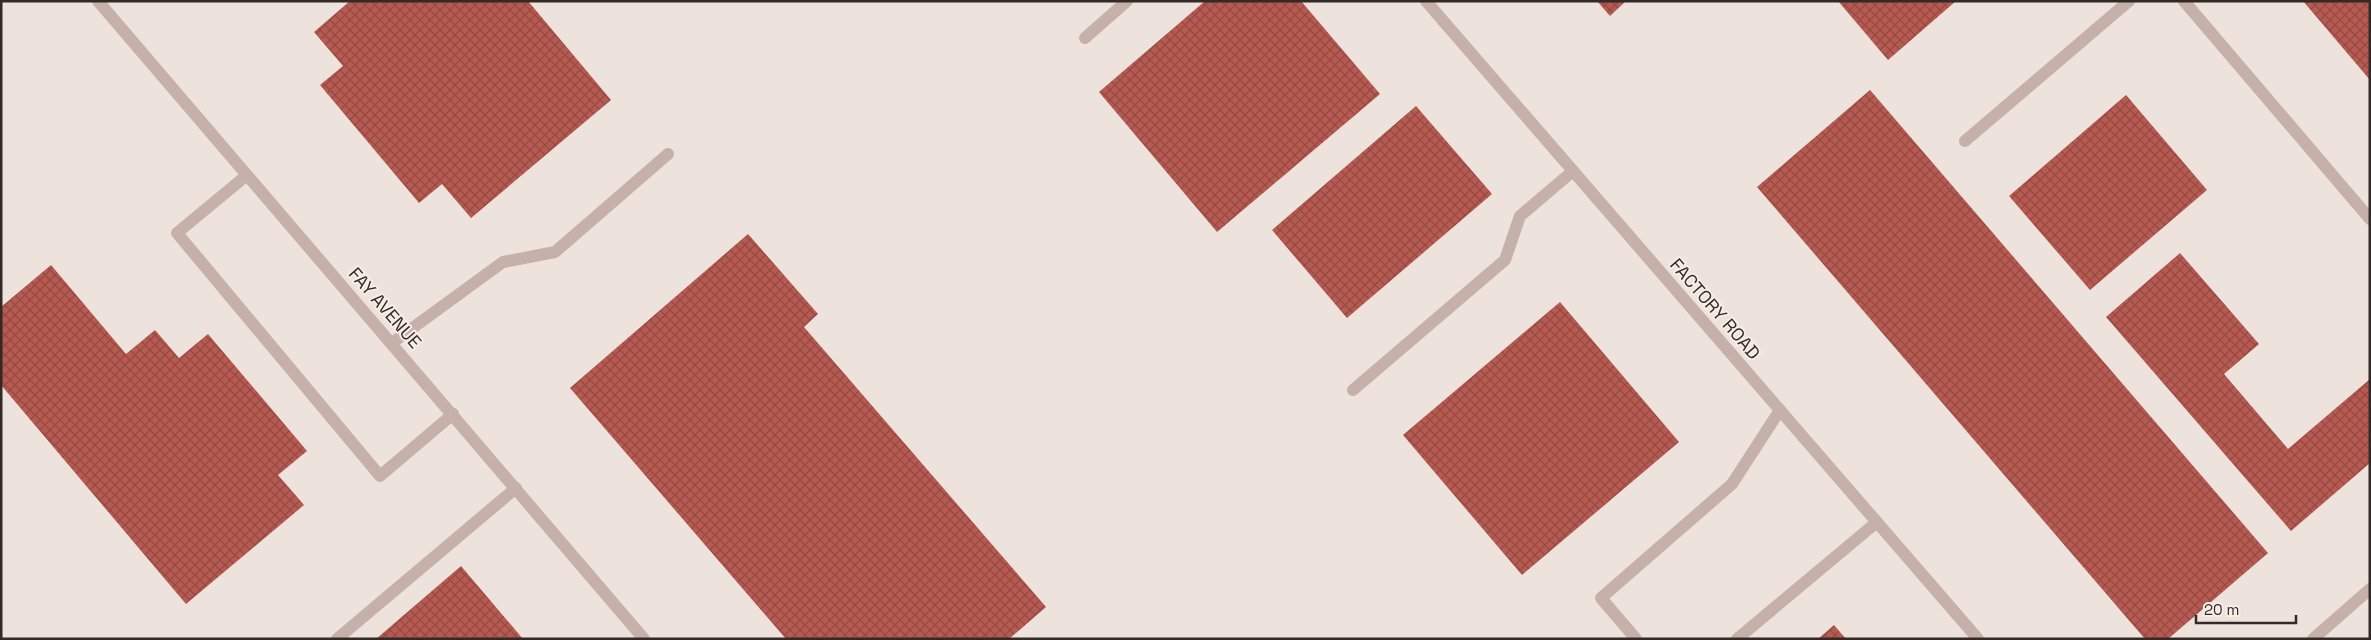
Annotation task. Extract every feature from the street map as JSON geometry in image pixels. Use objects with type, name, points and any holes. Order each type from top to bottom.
[{"type":"street","name":"FAY AVENUE","points":[[98,1],[644,639]]},
{"type":"street","points":[[1085,38],[1127,1]]},
{"type":"street","name":"FACTORY ROAD","points":[[1426,1],[1978,639]]},
{"type":"street","points":[[1965,141],[2129,1]]},
{"type":"street","points":[[2184,1],[2370,219]]},
{"type":"street","points":[[392,343],[503,262],[555,252],[668,154]]},
{"type":"street","points":[[1353,390],[1505,260],[1520,216],[1573,171]]},
{"type":"street","points":[[247,175],[177,233],[380,476],[453,414]]},
{"type":"street","points":[[1636,639],[1602,598],[1732,484],[1780,410]]},
{"type":"street","points":[[337,639],[516,488]]},
{"type":"street","points":[[1737,639],[1877,522]]},
{"type":"street","points":[[2313,639],[2370,589]]},
{"type":"building","points":[[350,1],[528,1],[611,100],[471,218],[442,184],[419,203],[320,85],[343,66],[314,32]]},
{"type":"building","points":[[1205,1],[1301,1],[1380,94],[1217,232],[1099,92]]},
{"type":"building","points":[[1597,1],[1626,1],[1610,16]]},
{"type":"building","points":[[1838,1],[1956,1],[1888,60]]},
{"type":"building","points":[[2303,1],[2370,1],[2370,80]]},
{"type":"building","points":[[1870,90],[2268,553],[2168,639],[2145,639],[1757,187]]},
{"type":"building","points":[[2126,95],[2207,190],[2090,290],[2009,196]]},
{"type":"building","points":[[1416,106],[1492,194],[1347,318],[1272,230]]},
{"type":"building","points":[[748,234],[818,314],[804,327],[1046,607],[1009,639],[786,639],[570,388]]},
{"type":"building","points":[[2180,253],[2259,344],[2224,374],[2288,449],[2370,379],[2370,463],[2291,531],[2106,317]]},
{"type":"building","points":[[51,265],[126,354],[155,330],[179,358],[208,334],[307,451],[278,475],[304,505],[186,604],[1,385],[1,307]]},
{"type":"building","points":[[1560,302],[1679,442],[1522,575],[1403,435]]},
{"type":"building","points":[[461,566],[523,639],[376,639]]},
{"type":"building","points":[[1834,625],[1846,639],[1818,639]]}]
